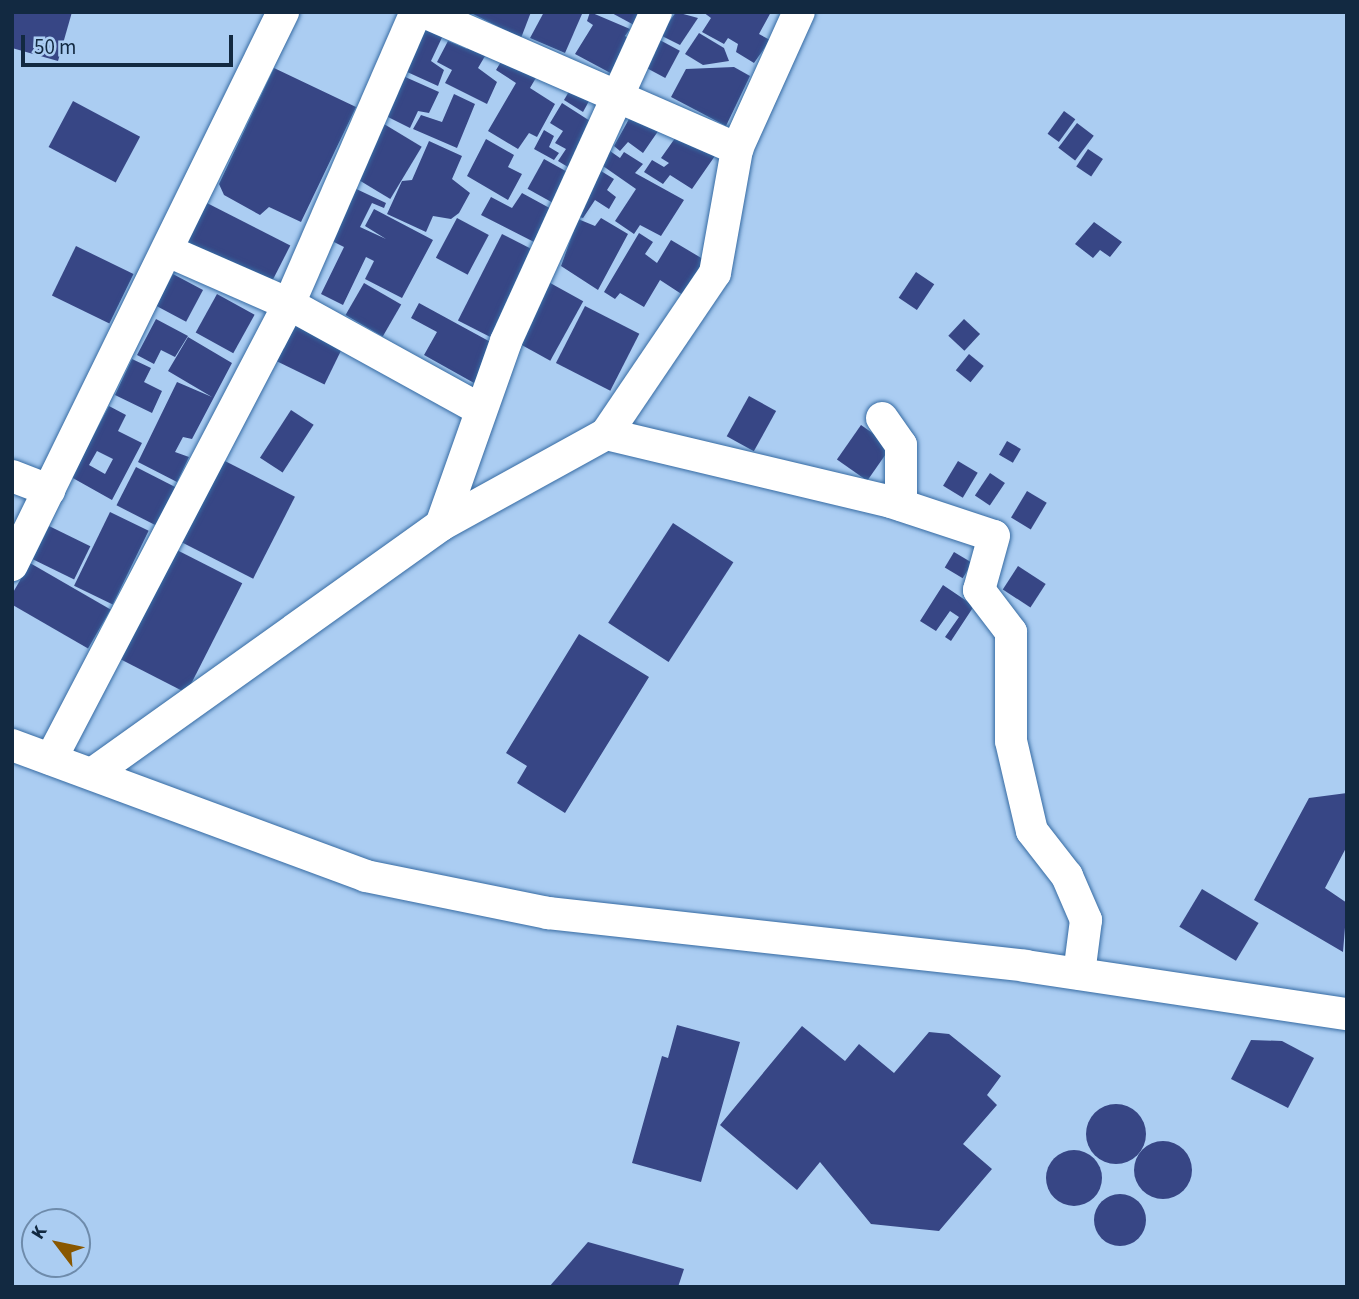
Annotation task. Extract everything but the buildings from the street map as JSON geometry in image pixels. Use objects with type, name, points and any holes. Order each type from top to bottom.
[{"type":"street","points":[[12,565],[168,251],[282,12]]},
{"type":"street","points":[[51,759],[289,304],[416,12]]},
{"type":"street","points":[[424,12],[737,149]]},
{"type":"street","points":[[441,525],[506,341],[620,97],[656,12]]},
{"type":"street","points":[[92,774],[441,525],[606,434],[715,273],[737,149],[799,12]]},
{"type":"street","points":[[168,251],[289,304],[481,410]]},
{"type":"street","points":[[882,418],[901,444],[901,505]]},
{"type":"street","points":[[606,434],[901,505],[995,536],[979,590],[1011,632],[1011,741],[1032,831],[1067,876],[1086,920],[1079,974]]},
{"type":"street","points":[[12,476],[49,490]]},
{"type":"street","points":[[12,745],[379,879],[548,913],[1079,974],[1347,1014]]}]
